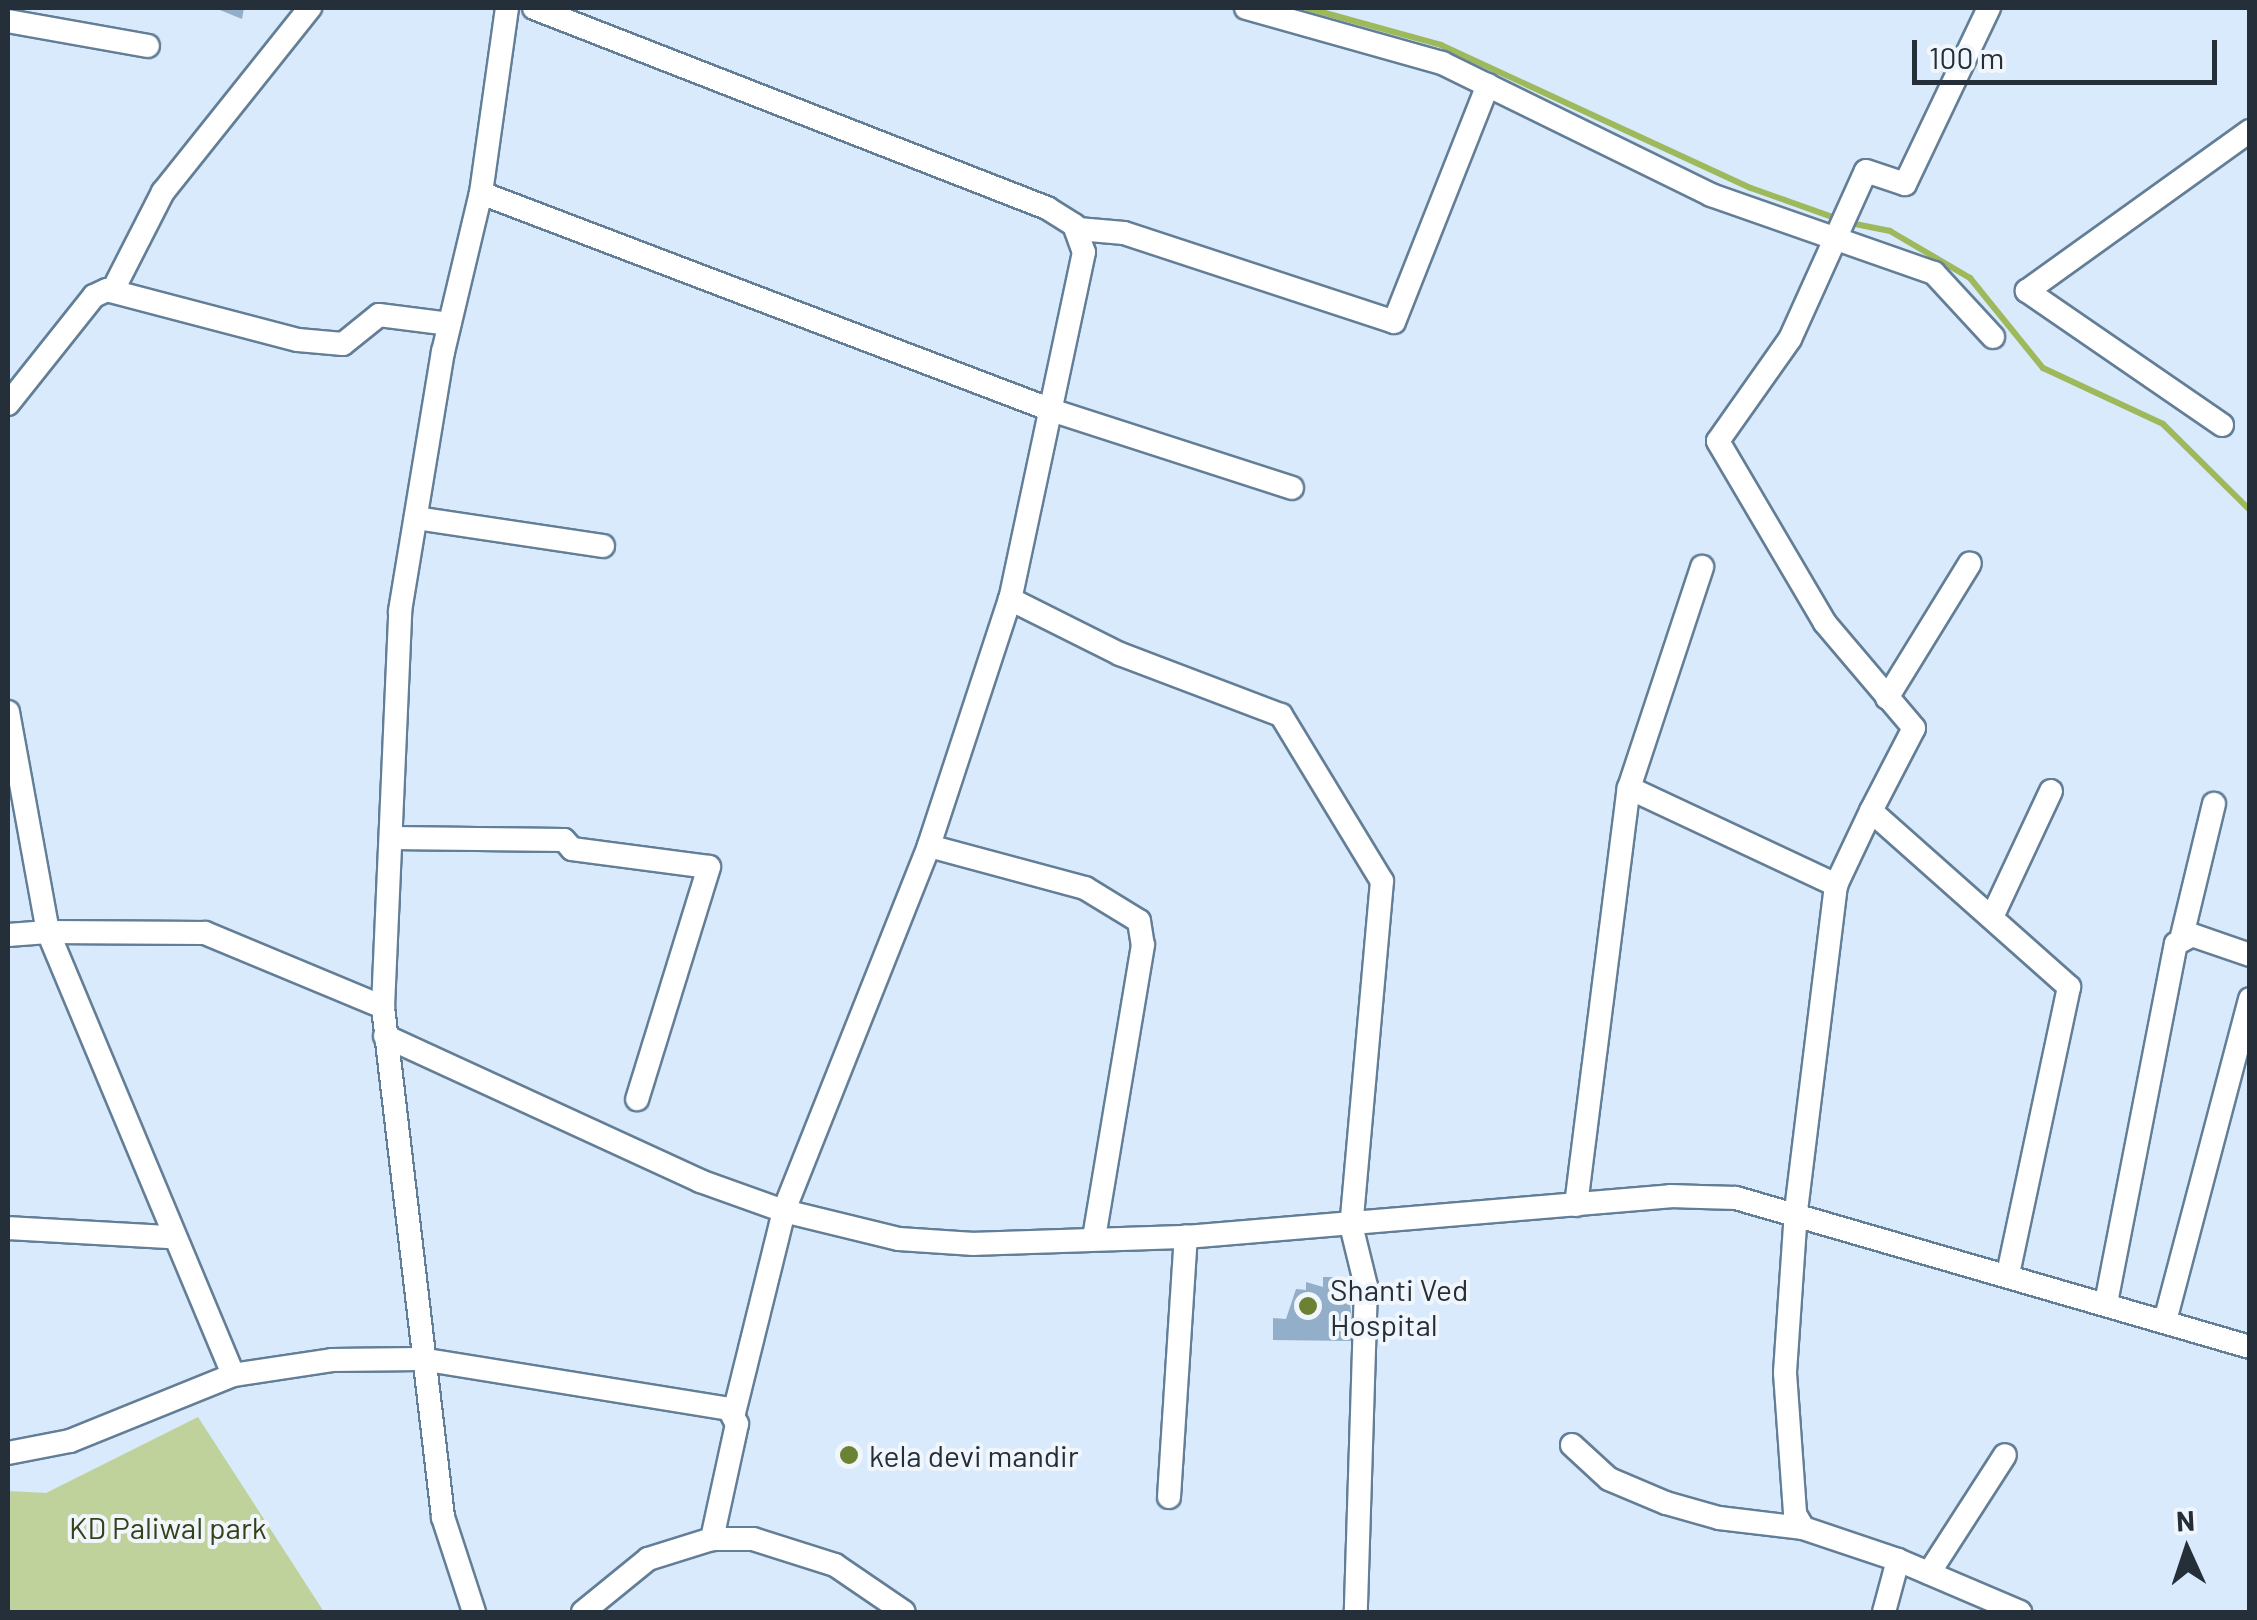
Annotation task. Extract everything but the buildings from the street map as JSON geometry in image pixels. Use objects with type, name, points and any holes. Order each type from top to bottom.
[{"type":"street","points":[[112,290],[163,192],[310,8]]},
{"type":"street","points":[[474,1612],[443,1517],[421,1359],[384,1006],[400,610],[450,324],[481,193],[507,8]]},
{"type":"street","points":[[534,8],[1047,208],[1078,230],[1124,233],[1394,322],[1488,85]]},
{"type":"street","points":[[1246,8],[1442,63],[1712,195],[1844,221],[1934,273],[1993,338]]},
{"type":"street","points":[[1802,1528],[1788,1496],[1785,1373],[1796,1211],[1836,885],[1914,728],[1825,623],[1718,444],[1790,338],[1869,168],[1905,184],[1989,8]]},
{"type":"street","points":[[8,20],[148,46]]},
{"type":"street","points":[[2222,425],[2027,292],[2250,131]]},
{"type":"street","points":[[481,193],[1054,411],[1292,488]]},
{"type":"street","points":[[712,1538],[730,1468],[734,1413],[784,1211],[929,846],[1010,599],[1084,270],[1078,230]]},
{"type":"street","points":[[8,404],[94,296],[112,290],[298,340],[343,344],[379,315],[450,324]]},
{"type":"street","points":[[416,518],[603,546]]},
{"type":"street","points":[[1887,698],[1970,563]]},
{"type":"street","points":[[1576,1205],[1628,788],[1702,568]]},
{"type":"street","points":[[1010,599],[1120,654],[1281,715],[1382,881],[1351,1225],[1366,1286],[1356,1612]]},
{"type":"street","points":[[8,712],[48,932],[170,1237],[233,1375]]},
{"type":"street","points":[[1628,788],[1836,885]]},
{"type":"street","points":[[1992,917],[2050,792]]},
{"type":"street","points":[[2106,1303],[2182,936],[2214,804]]},
{"type":"street","points":[[1871,811],[2065,981],[2071,998],[2008,1274]]},
{"type":"street","points":[[391,838],[564,840],[572,848],[709,867],[637,1099]]},
{"type":"street","points":[[929,846],[1086,888],[1139,922],[1143,945],[1094,1238]]},
{"type":"street","points":[[8,935],[205,933],[384,1006]]},
{"type":"street","points":[[2182,936],[2250,955]]},
{"type":"street","points":[[2165,1321],[2250,1000]]},
{"type":"street","points":[[385,1036],[700,1181],[784,1211],[930,1242],[1186,1237],[1576,1205],[1736,1198],[1796,1211],[2250,1347]]},
{"type":"street","points":[[8,1228],[170,1237]]},
{"type":"street","points":[[1169,1497],[1186,1237]]},
{"type":"street","points":[[8,1453],[70,1441],[233,1375],[332,1360],[421,1359],[734,1413]]},
{"type":"street","points":[[1572,1445],[1609,1479],[1648,1496],[1719,1518],[1802,1528],[1898,1560],[2020,1612]]},
{"type":"street","points":[[1929,1573],[2004,1456]]},
{"type":"street","points":[[583,1612],[648,1559],[712,1538],[788,1547],[835,1565],[904,1612]]},
{"type":"street","points":[[1884,1612],[1898,1560]]},
{"type":"green space","name":"KD Paliwal park","points":[[198,1417],[324,1612],[8,1612],[8,1491],[46,1493]]},
{"type":"waterway","points":[[1307,8],[1441,45],[1751,188],[1838,219]]},
{"type":"waterway","points":[[1850,223],[1890,231],[1970,278],[2043,368],[2163,424],[2250,510]]},
{"type":"place","name":"Shanti Ved Hospital","points":[[1308,1306]]},
{"type":"place","name":"kela devi mandir","points":[[849,1455]]}]
